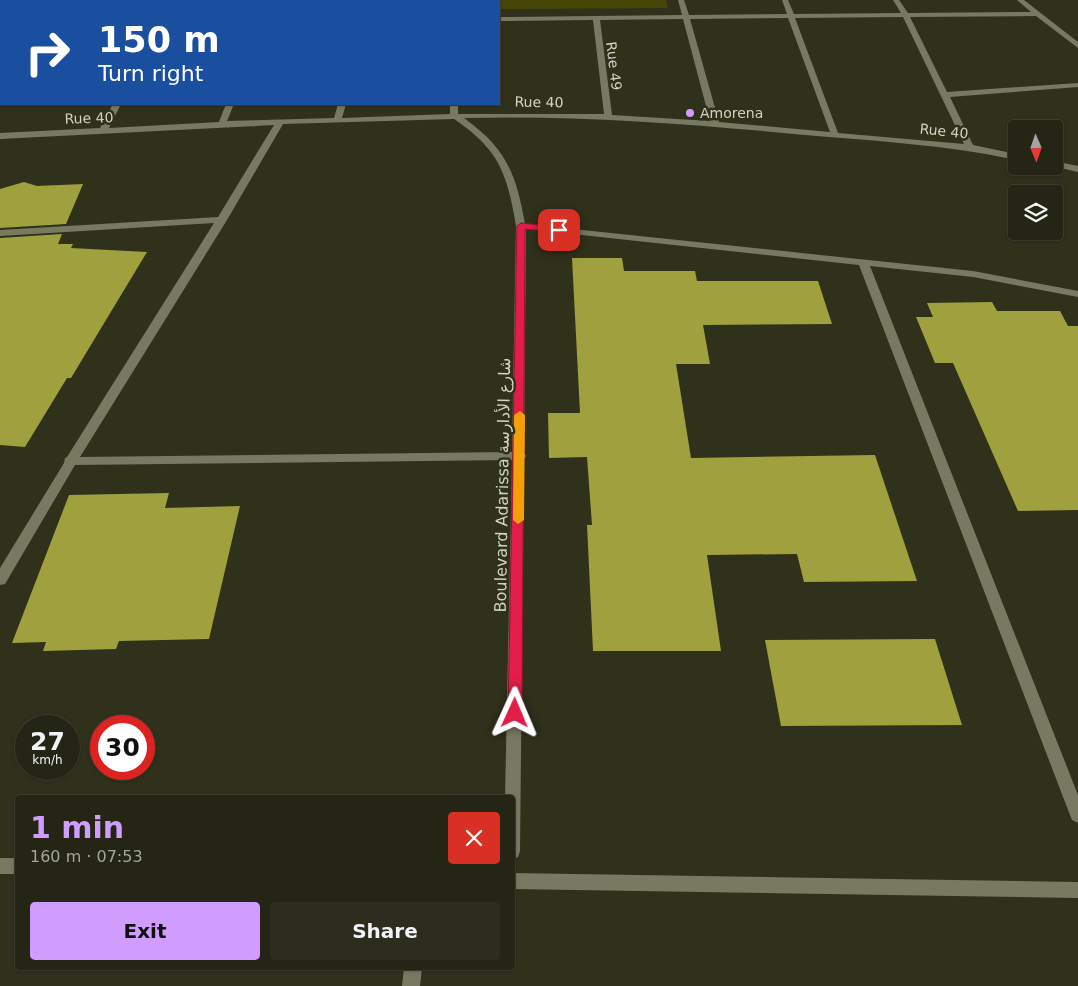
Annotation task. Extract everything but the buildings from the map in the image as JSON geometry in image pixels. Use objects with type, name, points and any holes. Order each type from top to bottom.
[{"type":"street","points":[[681,0],[715,124]]},
{"type":"street","points":[[785,0],[793,17],[835,135]]},
{"type":"street","points":[[896,0],[946,95],[970,147]]},
{"type":"street","points":[[1020,0],[1078,46]]},
{"type":"street","points":[[500,18],[1037,14]]},
{"type":"street","name":"Rue 49","points":[[596,18],[608,117]]},
{"type":"street","points":[[946,95],[1078,85]]},
{"type":"street","points":[[102,132],[116,105]]},
{"type":"street","points":[[222,124],[230,105]]},
{"type":"street","points":[[337,121],[342,105]]},
{"type":"street","points":[[454,105],[454,115]]},
{"type":"street","points":[[477,130],[492,115],[492,105]]},
{"type":"street","name":"Rue 40","points":[[0,136],[102,132],[222,124],[454,115],[608,117],[715,124],[970,147],[1008,154]]},
{"type":"street","name":"Boulevard Adarissa شارع الأدارسة","points":[[454,115],[477,130],[498,156],[512,180],[521,226],[520,456],[513,795]]},
{"type":"street","points":[[0,580],[69,461],[222,220],[280,122]]},
{"type":"street","points":[[1063,166],[1078,169]]},
{"type":"street","points":[[0,233],[222,220]]},
{"type":"street","points":[[521,226],[972,274],[1078,294]]},
{"type":"street","points":[[863,262],[1078,815]]},
{"type":"street","points":[[69,461],[520,456]]},
{"type":"street","points":[[0,866],[15,866]]},
{"type":"street","points":[[515,881],[1078,890]]},
{"type":"street","points":[[411,986],[414,970]]},
{"type":"shaded area","points":[[500,0],[666,0],[668,8],[500,9]]},
{"type":"slow traffic","points":[[518,520],[520,415]]},
{"type":"place","name":"Amorena","points":[[690,113]]},
{"type":"route","points":[[515,713],[520,456],[521,226],[559,230]]}]
